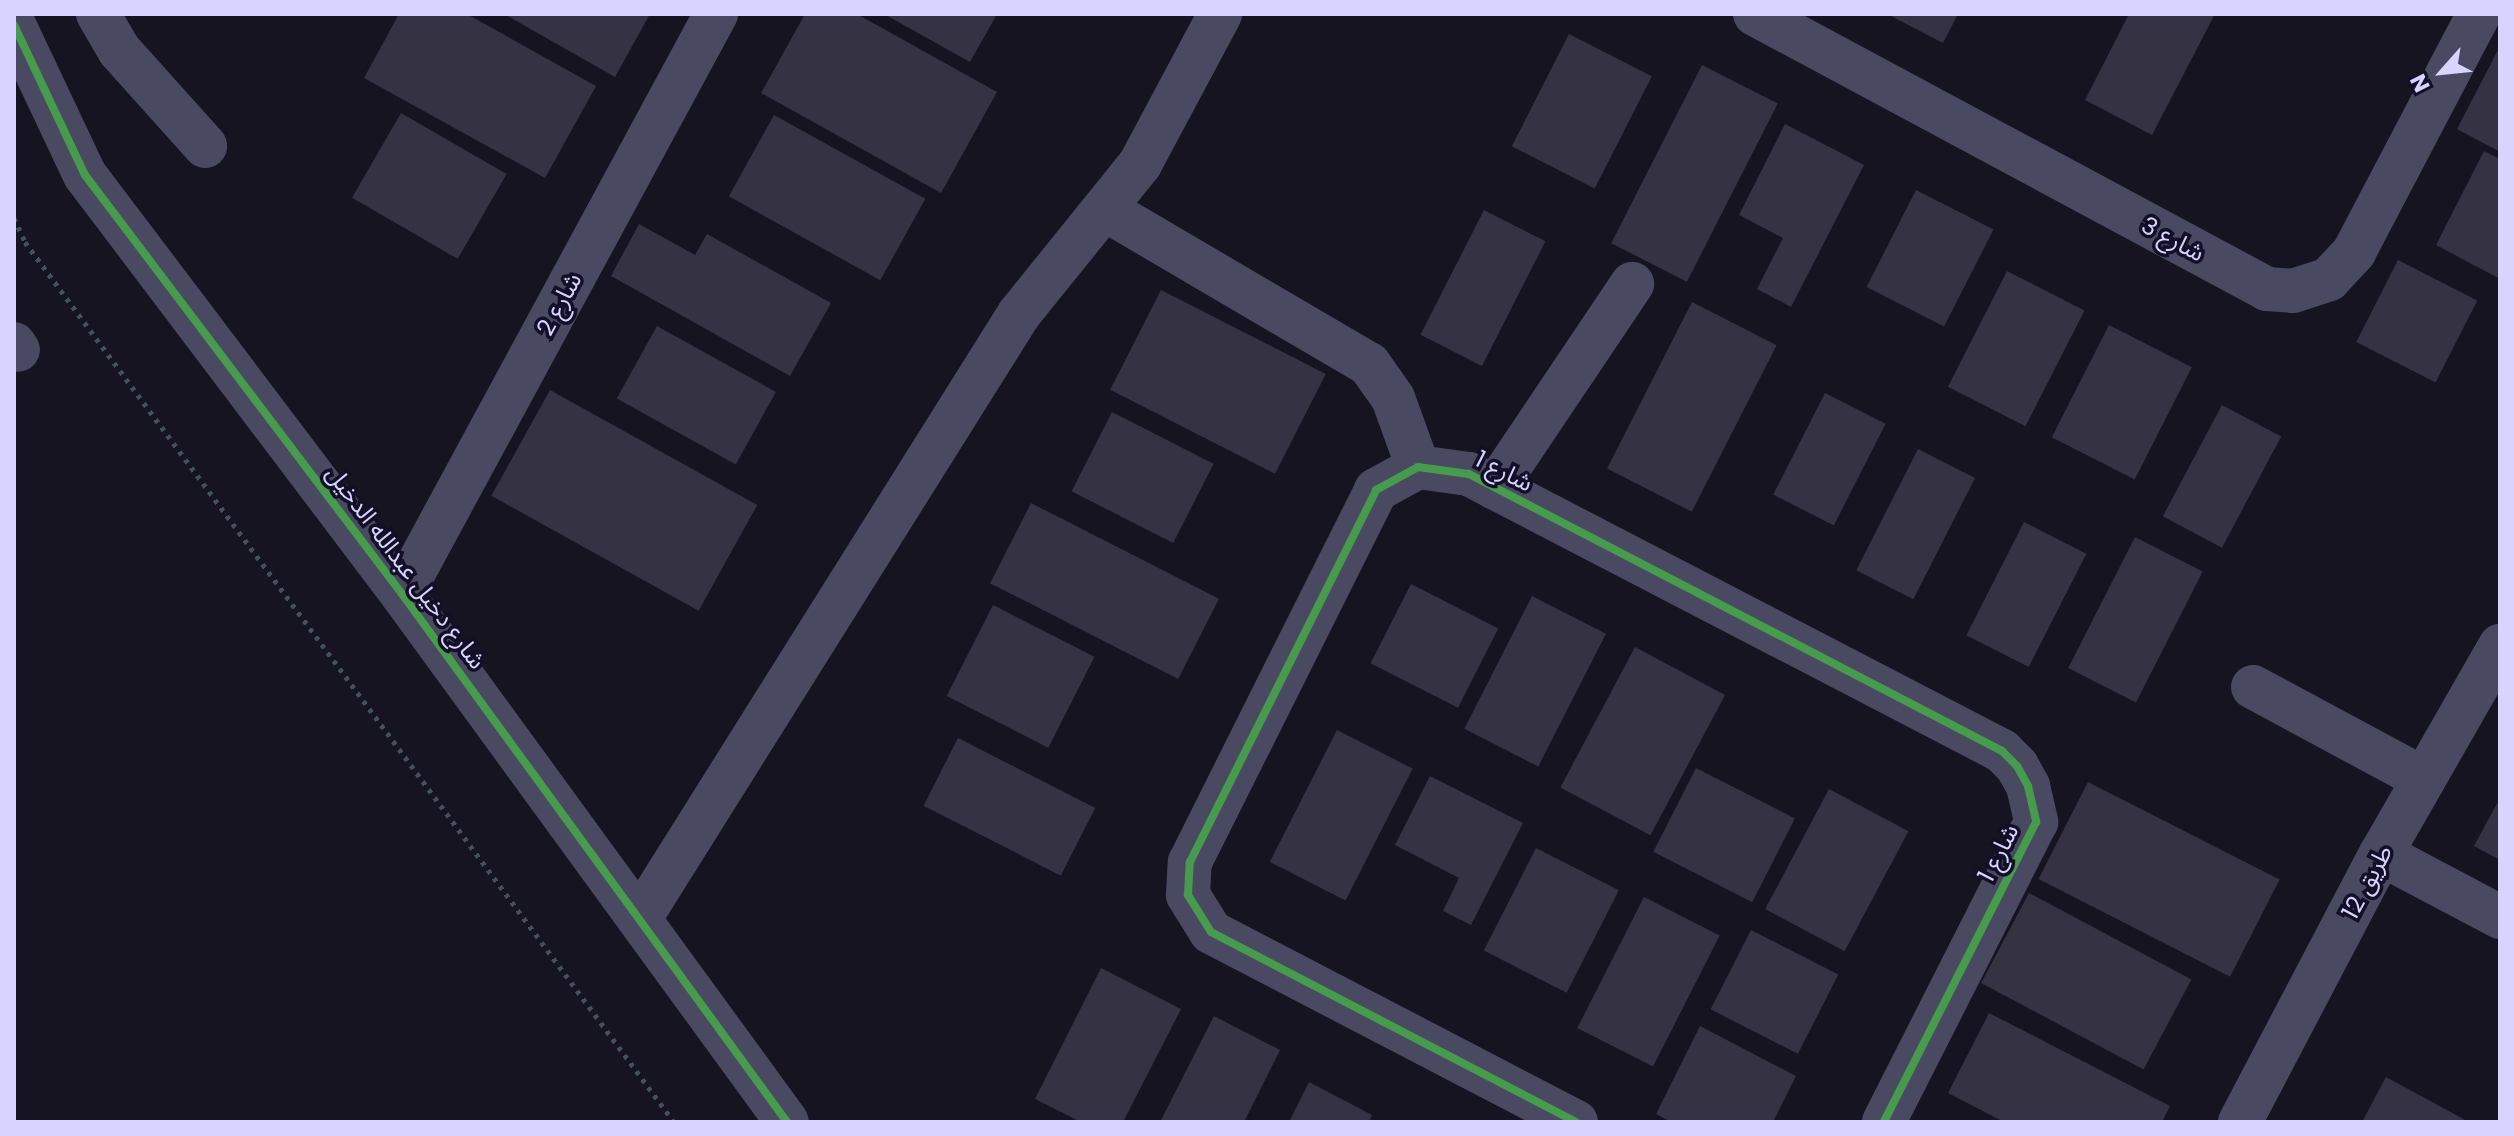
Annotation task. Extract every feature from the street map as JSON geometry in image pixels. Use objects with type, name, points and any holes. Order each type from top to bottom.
[{"type":"street","points":[[98,14],[119,50],[205,146]]},
{"type":"street","name":"شارع 2","points":[[402,594],[716,14]]},
{"type":"street","points":[[640,918],[1019,314],[1106,210],[1140,164],[1220,14]]},
{"type":"street","name":"شارع 3","points":[[1755,14],[2267,289],[2293,291],[2329,279],[2354,252],[2479,14]]},
{"type":"street","name":"شارع دخيل عبدالله الدخيل","points":[[14,25],[85,175],[402,594],[787,1122]]},
{"type":"street","points":[[1106,210],[1369,364],[1393,398],[1418,467],[1376,490],[1190,862],[1188,895],[1211,932],[1576,1122]]},
{"type":"street","points":[[1495,488],[1632,284]]},
{"type":"street","name":"شارع 1","points":[[1418,467],[1453,468],[1495,488],[2002,751],[2017,766],[2028,786],[2036,822],[1884,1122]]},
{"type":"street","name":"طريق 12","points":[[2240,1122],[2381,854],[2500,646]]},
{"type":"street","points":[[2253,687],[2424,779]]},
{"type":"street","points":[[2381,854],[2500,917]]},
{"type":"path","points":[[14,218],[25,242],[674,1122]]},
{"type":"building","points":[[399,14],[467,14],[596,86],[545,178],[364,78]]},
{"type":"building","points":[[504,14],[650,14],[615,77]]},
{"type":"building","points":[[805,14],[857,14],[997,92],[941,193],[761,93]]},
{"type":"building","points":[[884,14],[997,14],[970,62]]},
{"type":"building","points":[[1887,14],[1958,14],[1943,43]]},
{"type":"building","points":[[2129,14],[2215,14],[2152,135],[2085,100]]},
{"type":"building","points":[[1569,34],[1652,76],[1595,188],[1512,146]]},
{"type":"building","points":[[2500,46],[2500,152],[2457,129]]},
{"type":"building","points":[[1702,65],[1778,104],[1687,282],[1611,243]]},
{"type":"building","points":[[401,113],[507,174],[458,259],[352,198]]},
{"type":"building","points":[[774,115],[925,199],[880,280],[729,196]]},
{"type":"building","points":[[1785,124],[1864,165],[1791,307],[1757,289],[1783,238],[1739,215]]},
{"type":"building","points":[[2484,151],[2500,159],[2500,279],[2436,245]]},
{"type":"building","points":[[1916,190],[1994,229],[1944,327],[1867,287]]},
{"type":"building","points":[[1484,210],[1545,241],[1482,366],[1420,335]]},
{"type":"building","points":[[639,224],[695,255],[707,234],[831,303],[790,376],[611,276]]},
{"type":"building","points":[[2398,260],[2477,300],[2436,382],[2356,342]]},
{"type":"building","points":[[2007,271],[2085,310],[2025,426],[1948,387]]},
{"type":"building","points":[[1161,290],[1326,374],[1275,474],[1110,390]]},
{"type":"building","points":[[1692,302],[1777,345],[1692,512],[1607,469]]},
{"type":"building","points":[[2109,325],[2192,367],[2135,479],[2052,437]]},
{"type":"building","points":[[657,326],[776,392],[736,465],[617,399]]},
{"type":"building","points":[[550,390],[757,505],[699,611],[491,496]]},
{"type":"building","points":[[1825,393],[1886,424],[1834,525],[1773,495]]},
{"type":"building","points":[[2222,405],[2281,436],[2222,548],[2163,516]]},
{"type":"building","points":[[1112,412],[1214,464],[1173,543],[1072,491]]},
{"type":"building","points":[[1918,449],[1975,478],[1913,599],[1856,570]]},
{"type":"building","points":[[1031,503],[1219,599],[1178,679],[990,583]]},
{"type":"building","points":[[2024,522],[2086,554],[2029,667],[1966,635]]},
{"type":"building","points":[[2135,537],[2203,572],[2136,702],[2068,668]]},
{"type":"building","points":[[1411,584],[1498,628],[1458,708],[1371,663]]},
{"type":"building","points":[[1532,596],[1606,634],[1538,766],[1464,729]]},
{"type":"building","points":[[993,605],[1095,657],[1048,748],[947,696]]},
{"type":"building","points":[[1635,647],[1725,695],[1650,835],[1560,787]]},
{"type":"building","points":[[1337,730],[1413,769],[1346,900],[1270,862]]},
{"type":"building","points":[[958,738],[1095,808],[1061,876],[923,806]]},
{"type":"building","points":[[1696,768],[1795,818],[1752,902],[1653,852]]},
{"type":"building","points":[[1430,776],[1523,823],[1471,925],[1443,911],[1459,878],[1395,845]]},
{"type":"building","points":[[2088,782],[2280,880],[2230,977],[2039,879]]},
{"type":"building","points":[[1829,789],[1908,831],[1845,951],[1765,909]]},
{"type":"building","points":[[2500,798],[2500,860],[2474,846]]},
{"type":"building","points":[[1536,848],[1619,890],[1567,993],[1484,950]]},
{"type":"building","points":[[2029,893],[2191,979],[2144,1069],[1981,983]]},
{"type":"building","points":[[1644,897],[1720,936],[1653,1067],[1577,1028]]},
{"type":"building","points":[[1751,930],[1838,974],[1798,1054],[1711,1009]]},
{"type":"building","points":[[1101,968],[1181,1009],[1123,1122],[1081,1122],[1035,1099]]},
{"type":"building","points":[[1989,1013],[2170,1106],[2162,1122],[2004,1122],[1948,1093]]},
{"type":"building","points":[[1214,1016],[1280,1050],[1244,1122],[1160,1122]]},
{"type":"building","points":[[1700,1026],[1796,1076],[1773,1122],[1671,1122],[1656,1114]]},
{"type":"building","points":[[2386,1077],[2469,1122],[2362,1122]]},
{"type":"building","points":[[1309,1082],[1372,1115],[1369,1122],[1289,1122]]},
{"type":"cycle path","points":[[14,25],[85,175],[402,594],[787,1122]]},
{"type":"cycle path","points":[[1576,1122],[1211,932],[1188,895],[1190,862],[1376,490],[1418,467],[1469,474],[2002,751],[2017,766],[2028,786],[2036,822],[1884,1122]]}]
